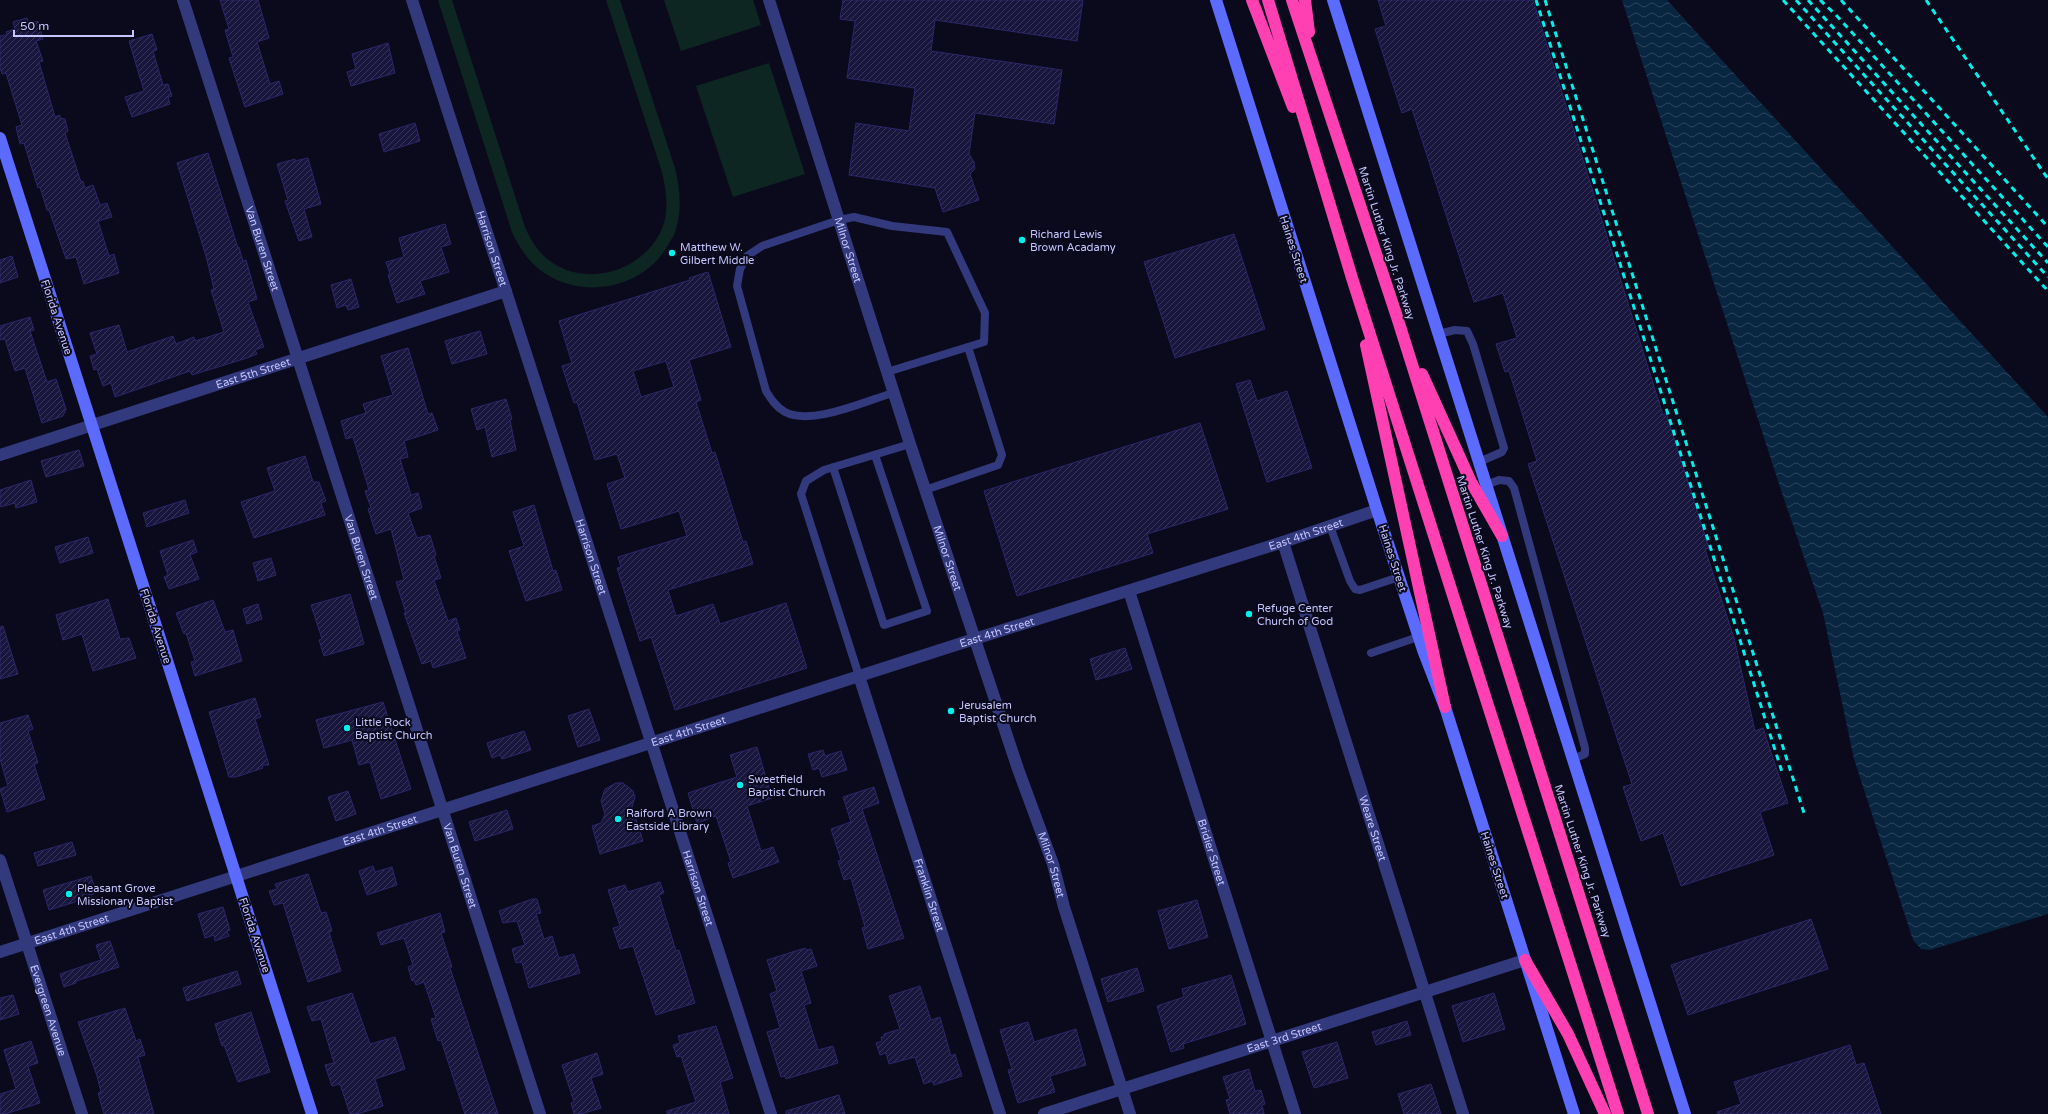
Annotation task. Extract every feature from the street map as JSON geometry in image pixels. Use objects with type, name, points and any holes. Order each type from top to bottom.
[{"type":"highway","points":[[1252,0],[1327,197]]},
{"type":"highway","points":[[1268,0],[1352,278],[1618,1114]]},
{"type":"highway","name":"Martin Luther King Jr. Parkway","points":[[1292,0],[1311,53],[1397,317],[1648,1114]]},
{"type":"highway","points":[[1305,0],[1311,53]]},
{"type":"highway","points":[[1352,278],[1391,468],[1445,707]]},
{"type":"highway","points":[[1397,317],[1468,476],[1502,536]]},
{"type":"highway","points":[[1525,960],[1568,1034],[1605,1114]]},
{"type":"street","name":"Van Buren Street","points":[[183,0],[540,1114]]},
{"type":"street","name":"Harrison Street","points":[[412,0],[771,1114]]},
{"type":"street","name":"Milnor Street","points":[[769,0],[893,393],[1018,769],[1053,864],[1064,907],[1130,1114]]},
{"type":"street","name":"Haines Street","points":[[1216,0],[1377,510],[1418,637],[1445,707],[1574,1114]]},
{"type":"street","points":[[1333,0],[1685,1114]]},
{"type":"street","name":"Florida Avenue","points":[[0,138],[312,1114]]},
{"type":"street","name":"East 5th Street","points":[[0,455],[506,291]]},
{"type":"street","name":"East 4th Street","points":[[0,952],[974,639],[1283,542],[1377,510]]},
{"type":"street","name":"Weare Street","points":[[1283,542],[1463,1114]]},
{"type":"street","name":"Bridier Street","points":[[1128,591],[1295,1114]]},
{"type":"street","name":"Franklin Street","points":[[859,676],[1000,1114]]},
{"type":"street","name":"Evergreen Avenue","points":[[0,860],[82,1114]]},
{"type":"street","name":"East 3rd Street","points":[[1044,1114],[1271,1040],[1525,960]]},
{"type":"lane","points":[[887,372],[984,342],[985,313],[947,232],[892,226],[854,217],[839,220],[762,246],[747,256],[740,269],[737,286],[766,391],[773,402],[785,412],[802,416],[818,416],[893,393]]},
{"type":"lane","points":[[1438,334],[1455,330],[1467,331],[1473,344],[1504,448],[1502,452],[1479,462]]},
{"type":"lane","points":[[925,490],[998,465],[1002,455],[968,347]]},
{"type":"lane","points":[[859,676],[801,494],[806,481],[824,470],[910,444]]},
{"type":"lane","points":[[833,467],[884,625],[927,611],[876,455]]},
{"type":"lane","points":[[1486,485],[1499,480],[1509,481],[1514,488],[1585,748],[1584,754],[1573,759]]},
{"type":"lane","points":[[1330,526],[1350,581],[1355,589],[1360,590],[1399,577]]},
{"type":"lane","points":[[1371,653],[1418,637]]},
{"type":"green space","points":[[438,0],[452,0],[525,227],[530,237],[536,247],[553,263],[568,270],[584,274],[600,274],[616,270],[631,263],[644,253],[655,241],[663,226],[666,213],[666,192],[662,172],[606,0],[620,0],[675,168],[679,191],[680,206],[675,233],[658,259],[645,271],[630,279],[613,285],[596,287],[579,286],[562,282],[546,274],[535,266],[526,256],[512,232]]},
{"type":"green space","points":[[664,0],[753,0],[761,25],[681,51]]},
{"type":"green space","points":[[769,63],[805,174],[733,197],[696,86]]},
{"type":"water","points":[[1622,0],[1667,0],[2048,417],[2048,914],[1930,950],[1921,949],[1913,940],[1854,759],[1823,613],[1781,490]]},
{"type":"building","points":[[220,0],[258,0],[269,38],[257,42],[270,84],[279,81],[283,94],[245,107],[229,58],[233,57],[225,30],[229,29]]},
{"type":"building","points":[[843,0],[1083,0],[1077,41],[935,20],[931,51],[1062,70],[1054,124],[975,113],[969,154],[974,162],[975,169],[970,174],[979,200],[943,212],[935,188],[849,175],[856,123],[909,131],[915,88],[847,78],[855,21],[840,19]]},
{"type":"building","points":[[1378,0],[1533,0],[1663,415],[1666,413],[1709,548],[1705,549],[1734,638],[1755,731],[1763,728],[1788,803],[1760,812],[1774,855],[1681,886],[1663,833],[1641,841],[1623,787],[1632,784],[1528,464],[1537,461],[1509,371],[1505,372],[1496,344],[1517,338],[1503,293],[1474,302],[1412,109],[1402,113],[1375,29],[1386,26]]},
{"type":"building","points":[[27,18],[29,24],[38,21],[43,39],[36,41],[43,61],[39,62],[55,117],[60,115],[60,118],[65,119],[68,131],[65,133],[81,182],[83,181],[85,188],[93,185],[100,205],[107,203],[112,217],[98,221],[109,256],[114,254],[119,273],[84,284],[76,257],[66,259],[49,210],[47,210],[40,187],[38,188],[24,143],[20,144],[16,127],[22,125],[6,73],[2,74],[0,67],[0,36],[7,35],[6,32],[15,29],[13,22]]},
{"type":"building","points":[[152,34],[157,50],[153,51],[163,85],[168,84],[172,96],[168,97],[170,104],[132,117],[125,97],[144,91],[129,41]]},
{"type":"building","points":[[388,43],[395,73],[351,86],[347,72],[356,69],[352,54]]},
{"type":"building","points":[[415,123],[420,141],[384,152],[379,134]]},
{"type":"building","points":[[208,153],[238,248],[239,247],[243,261],[246,260],[257,299],[248,302],[264,347],[255,350],[257,354],[247,358],[192,375],[190,371],[115,397],[111,383],[103,386],[97,369],[94,370],[90,356],[97,354],[90,333],[119,325],[127,352],[173,336],[176,344],[194,337],[195,341],[224,332],[211,290],[214,289],[206,256],[177,163]]},
{"type":"building","points":[[308,158],[321,204],[304,209],[312,237],[299,241],[285,201],[288,200],[277,164],[295,159],[295,161]]},
{"type":"building","points":[[445,224],[451,244],[441,247],[449,272],[420,281],[425,294],[397,303],[388,275],[390,274],[386,262],[404,257],[399,238]]},
{"type":"building","points":[[1234,234],[1265,329],[1175,358],[1144,262]]},
{"type":"building","points":[[12,256],[18,277],[0,283],[0,260]]},
{"type":"building","points":[[708,272],[731,347],[689,360],[701,400],[696,402],[712,453],[715,452],[743,542],[746,541],[753,564],[668,590],[676,616],[713,604],[720,624],[786,603],[807,668],[675,710],[651,637],[640,641],[617,568],[621,567],[618,557],[687,536],[679,511],[621,529],[607,484],[625,478],[617,454],[595,460],[577,402],[574,403],[562,366],[572,363],[559,321],[690,280],[689,278]],"holes":[[[666,361],[674,387],[641,397],[633,371]]]},
{"type":"building","points":[[351,279],[359,307],[348,310],[346,305],[337,308],[331,285]]},
{"type":"building","points":[[30,317],[34,330],[30,331],[47,382],[56,379],[66,409],[63,416],[42,423],[25,368],[15,371],[5,339],[0,340],[0,326]]},
{"type":"building","points":[[480,331],[487,354],[452,364],[445,341]]},
{"type":"building","points":[[408,348],[428,414],[432,413],[438,430],[404,441],[408,457],[400,459],[411,495],[418,493],[422,508],[408,513],[417,538],[430,535],[436,555],[434,556],[441,578],[434,580],[448,621],[456,618],[460,630],[457,631],[466,658],[433,668],[431,661],[422,664],[404,613],[406,613],[396,582],[404,580],[391,529],[376,534],[368,509],[371,508],[365,491],[369,490],[353,437],[346,439],[341,421],[366,413],[363,404],[393,395],[381,356]]},
{"type":"building","points":[[1250,380],[1257,401],[1287,391],[1312,468],[1267,482],[1236,384]]},
{"type":"building","points":[[506,399],[512,419],[510,420],[516,450],[492,457],[485,427],[477,430],[471,409]]},
{"type":"building","points":[[1200,423],[1228,509],[1147,534],[1153,553],[1017,596],[984,491]]},
{"type":"building","points":[[79,450],[84,466],[46,477],[41,461]]},
{"type":"building","points":[[305,456],[313,482],[319,482],[326,501],[321,503],[325,515],[254,538],[241,502],[275,491],[267,468]]},
{"type":"building","points":[[31,480],[37,502],[16,508],[15,503],[0,507],[0,490]]},
{"type":"building","points":[[185,500],[189,513],[147,527],[143,513]]},
{"type":"building","points":[[534,505],[553,571],[556,570],[562,590],[526,601],[509,551],[524,546],[513,512]]},
{"type":"building","points":[[88,537],[93,553],[60,563],[55,547]]},
{"type":"building","points":[[193,540],[197,552],[190,555],[199,579],[169,589],[164,577],[168,575],[160,551]]},
{"type":"building","points":[[271,558],[276,575],[258,581],[253,563]]},
{"type":"building","points":[[350,594],[364,644],[324,656],[319,640],[322,639],[311,605]]},
{"type":"building","points":[[108,599],[120,639],[129,638],[136,658],[93,671],[82,634],[63,640],[56,615]]},
{"type":"building","points":[[213,600],[225,632],[233,630],[242,661],[195,676],[191,662],[195,661],[186,633],[184,634],[176,613]]},
{"type":"building","points":[[258,604],[262,619],[247,624],[243,609]]},
{"type":"building","points":[[3,626],[18,674],[0,679],[0,627]]},
{"type":"building","points":[[1125,648],[1132,669],[1096,680],[1090,659]]},
{"type":"building","points":[[255,698],[261,717],[255,719],[269,765],[262,765],[263,768],[236,777],[229,777],[209,712]]},
{"type":"building","points":[[383,702],[411,789],[381,799],[370,762],[359,765],[352,740],[324,748],[316,720]]},
{"type":"building","points":[[589,709],[600,740],[578,747],[568,716]]},
{"type":"building","points":[[28,715],[33,729],[28,731],[38,763],[34,764],[45,799],[7,812],[0,789],[8,786],[0,759],[0,723]]},
{"type":"building","points":[[524,731],[531,750],[502,759],[500,755],[492,758],[487,743]]},
{"type":"building","points":[[757,747],[772,798],[747,806],[761,851],[773,847],[779,862],[733,878],[728,863],[731,862],[716,816],[697,823],[688,793],[737,777],[730,755]]},
{"type":"building","points":[[823,750],[825,756],[841,751],[847,770],[822,777],[819,768],[813,770],[808,754]]},
{"type":"building","name":"Raiford A Brown Eastside Library","points":[[616,783],[623,783],[633,791],[635,797],[632,807],[643,841],[600,854],[592,826],[601,823],[605,814],[601,801],[605,789]]},
{"type":"building","points":[[874,787],[879,803],[862,809],[904,938],[868,949],[862,928],[865,927],[851,878],[844,880],[838,861],[841,860],[831,829],[851,822],[843,797]]},
{"type":"building","points":[[348,791],[356,814],[336,821],[328,797]]},
{"type":"building","points":[[507,810],[513,829],[475,841],[469,822]]},
{"type":"building","points":[[72,842],[76,855],[38,866],[34,853]]},
{"type":"building","points":[[373,866],[375,872],[392,867],[397,885],[367,895],[359,871]]},
{"type":"building","points":[[308,874],[321,913],[326,912],[332,931],[329,932],[341,971],[308,982],[283,903],[274,905],[269,891],[277,889],[275,884]]},
{"type":"building","name":"Pleasant Grove Missionary Baptist","points":[[91,876],[96,893],[88,896],[88,898],[49,910],[43,890]]},
{"type":"building","points":[[660,882],[664,893],[659,895],[676,951],[679,950],[695,1003],[656,1015],[633,946],[620,949],[613,928],[620,926],[608,890],[625,885],[628,892]]},
{"type":"building","points":[[532,899],[537,899],[541,913],[536,914],[544,939],[552,936],[559,958],[574,954],[580,973],[529,988],[522,962],[516,963],[512,949],[525,945],[517,921],[503,923],[499,911]]},
{"type":"building","points":[[1197,900],[1208,937],[1169,949],[1158,911]]},
{"type":"building","points":[[223,907],[230,930],[227,931],[229,936],[215,941],[214,935],[205,938],[198,914]]},
{"type":"building","points":[[440,913],[445,932],[441,933],[452,967],[450,968],[498,1114],[465,1114],[441,1040],[438,1041],[431,1019],[436,1018],[424,982],[416,985],[414,980],[412,981],[408,967],[413,965],[404,938],[381,945],[377,933]]},
{"type":"building","points":[[1811,919],[1828,969],[1688,1015],[1671,965]]},
{"type":"building","points":[[110,941],[119,967],[76,981],[76,983],[64,987],[60,974],[101,960],[96,945]]},
{"type":"building","points":[[805,948],[807,950],[811,949],[817,966],[801,971],[811,1003],[804,1005],[818,1050],[833,1046],[838,1063],[786,1079],[785,1076],[781,1077],[767,1032],[780,1028],[770,994],[777,991],[767,960]]},
{"type":"building","points":[[1137,968],[1144,991],[1108,1002],[1101,979]]},
{"type":"building","points":[[237,971],[241,984],[187,1001],[183,988]]},
{"type":"building","points":[[1231,975],[1246,1024],[1183,1044],[1184,1048],[1171,1052],[1157,1006],[1184,997],[1182,989]]},
{"type":"building","points":[[920,986],[931,1020],[940,1017],[951,1056],[955,1054],[962,1076],[934,1085],[932,1081],[924,1084],[915,1057],[889,1064],[886,1053],[880,1055],[876,1043],[882,1041],[881,1037],[884,1037],[884,1034],[900,1029],[889,996]]},
{"type":"building","points":[[352,993],[370,1044],[395,1037],[405,1069],[375,1079],[383,1106],[357,1114],[350,1114],[340,1084],[332,1086],[325,1065],[334,1063],[321,1019],[312,1021],[307,1007]]},
{"type":"building","points":[[1494,993],[1505,1029],[1463,1042],[1452,1006]]},
{"type":"building","points":[[13,995],[19,1014],[0,1020],[0,998]]},
{"type":"building","points":[[125,1008],[136,1041],[140,1039],[145,1055],[138,1057],[154,1114],[104,1114],[98,1093],[101,1092],[97,1076],[78,1022]]},
{"type":"building","points":[[251,1012],[270,1072],[238,1082],[224,1045],[222,1046],[215,1024]]},
{"type":"building","points":[[1407,1021],[1411,1035],[1376,1045],[1372,1032]]},
{"type":"building","points":[[1028,1022],[1034,1042],[1076,1029],[1086,1065],[1050,1076],[1055,1092],[1018,1103],[1008,1070],[1012,1069],[1000,1030]]},
{"type":"building","points":[[716,1026],[733,1078],[720,1082],[729,1114],[667,1114],[667,1111],[696,1102],[681,1056],[677,1057],[673,1045],[680,1043],[678,1036]]},
{"type":"building","points":[[31,1041],[38,1063],[28,1066],[40,1103],[5,1114],[0,1114],[0,1094],[16,1089],[4,1050]]},
{"type":"building","points":[[1337,1042],[1348,1078],[1314,1088],[1302,1052]]},
{"type":"building","points":[[1850,1045],[1856,1065],[1864,1063],[1881,1114],[1718,1114],[1717,1112],[1741,1104],[1734,1082]]},
{"type":"building","points":[[597,1053],[603,1074],[591,1078],[601,1108],[581,1114],[574,1114],[571,1103],[574,1102],[562,1065]]},
{"type":"building","points":[[1249,1069],[1255,1091],[1261,1090],[1265,1104],[1262,1105],[1264,1114],[1230,1114],[1226,1100],[1230,1099],[1223,1077]]},
{"type":"building","points":[[1431,1084],[1441,1114],[1404,1114],[1398,1094]]},
{"type":"building","points":[[839,1095],[845,1114],[786,1114],[786,1111]]},
{"type":"railway","points":[[1536,0],[1783,775]]},
{"type":"railway","points":[[1545,0],[1804,813]]},
{"type":"railway","points":[[1783,0],[2048,291]]},
{"type":"railway","points":[[1796,0],[2048,277]]},
{"type":"railway","points":[[1808,0],[2048,263]]},
{"type":"railway","points":[[1820,0],[1836,15],[2048,247]]},
{"type":"railway","points":[[1841,0],[2048,227]]},
{"type":"railway","points":[[1926,0],[2048,179]]},
{"type":"place","name":"Richard Lewis Brown Acadamy","points":[[1022,240]]},
{"type":"place","name":"Matthew W. Gilbert Middle","points":[[672,253]]},
{"type":"place","name":"Refuge Center Church of God","points":[[1249,614]]},
{"type":"place","name":"Jerusalem Baptist Church","points":[[951,711]]},
{"type":"place","name":"Little Rock Baptist Church","points":[[347,728]]},
{"type":"place","name":"Sweetfield Baptist Church","points":[[740,785]]},
{"type":"place","name":"Raiford A Brown Eastside Library","points":[[618,819]]},
{"type":"place","name":"Pleasant Grove Missionary Baptist","points":[[69,894]]}]
